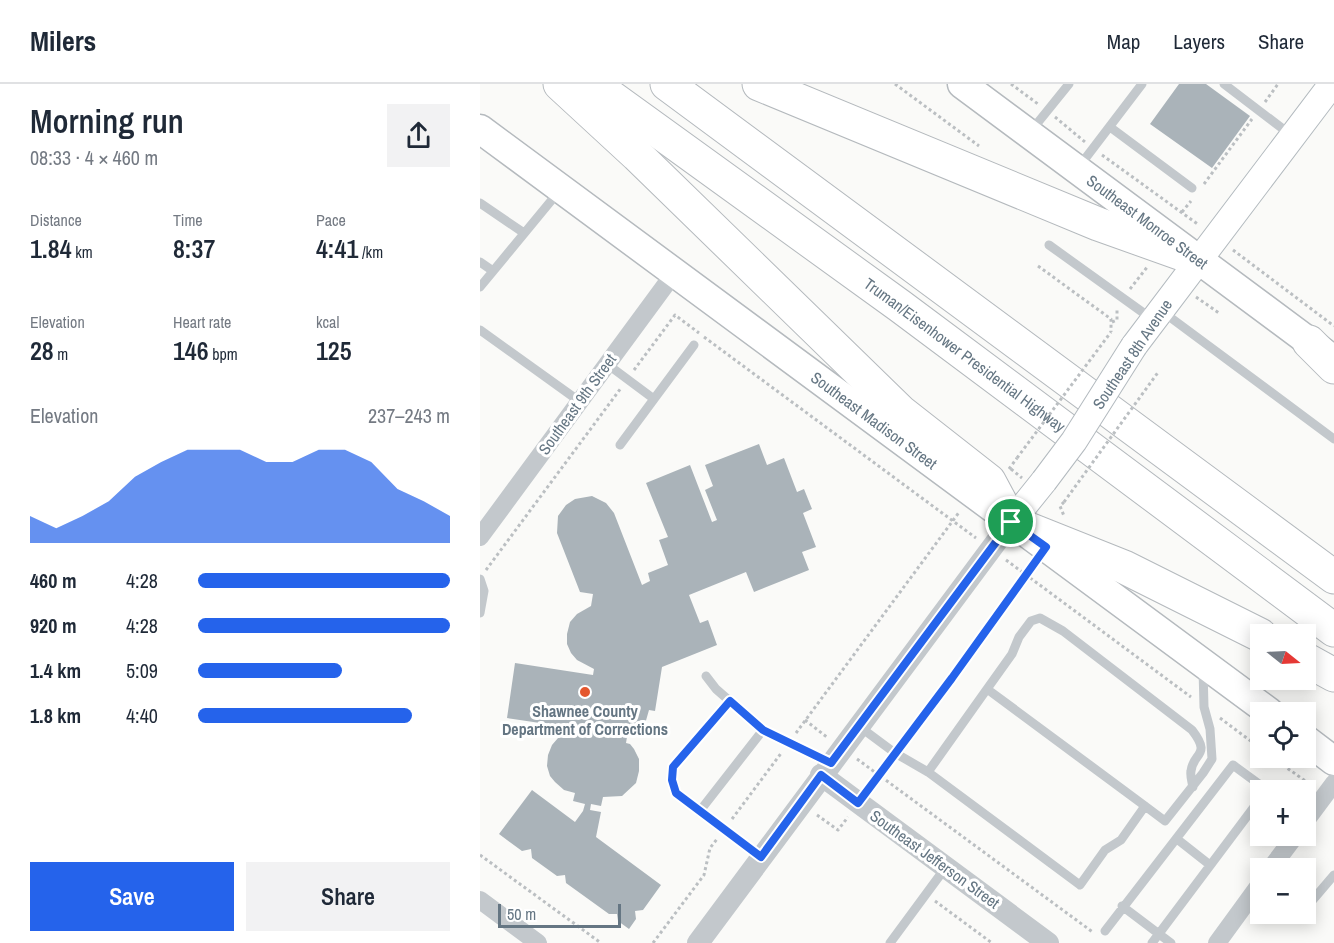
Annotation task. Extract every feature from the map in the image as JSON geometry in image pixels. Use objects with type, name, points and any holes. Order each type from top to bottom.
[{"type":"highway","points":[[560,84],[637,155],[901,412],[989,481],[1011,522],[1049,543],[1124,567],[1250,630]]},
{"type":"highway","name":"Truman/Eisenhower Presidential Highway","points":[[593,84],[900,306],[1334,630]]},
{"type":"highway","points":[[667,84],[1334,577]]},
{"type":"highway","points":[[759,84],[1098,224],[1207,249]]},
{"type":"highway","points":[[1326,343],[1334,367]]},
{"type":"highway","points":[[1316,665],[1334,675]]},
{"type":"main road","name":"Southeast 8th Avenue","points":[[1011,522],[1074,441],[1134,346],[1332,84]]},
{"type":"main road","name":"Southeast Monroe Street","points":[[964,85],[1029,134],[1085,159],[1207,249],[1326,343]]},
{"type":"main road","name":"Southeast Madison Street","points":[[480,129],[1011,522]]},
{"type":"main road","points":[[1049,543],[1256,702]]},
{"type":"main road","points":[[1316,747],[1334,761]]},
{"type":"street","name":"Southeast 9th Street","points":[[482,529],[675,272]]},
{"type":"street","name":"Southeast 8th Avenue","points":[[698,943],[1011,522]]},
{"type":"street","name":"Southeast Jefferson Street","points":[[831,762],[858,803],[1048,943]]},
{"type":"street","points":[[1316,807],[1329,789]]},
{"type":"street","points":[[1279,858],[1288,846]]},
{"type":"street","points":[[1217,943],[1250,898]]},
{"type":"street","points":[[480,900],[538,943]]},
{"type":"lane","points":[[1029,134],[1069,84]]},
{"type":"lane","points":[[1085,159],[1142,84]]},
{"type":"lane","points":[[1224,84],[1293,136]]},
{"type":"lane","points":[[1110,127],[1194,191]]},
{"type":"lane","points":[[480,287],[561,188]]},
{"type":"lane","points":[[480,203],[524,233]]},
{"type":"lane","points":[[1050,245],[1157,315],[1334,439]]},
{"type":"lane","points":[[480,262],[493,271]]},
{"type":"lane","points":[[480,330],[579,401]]},
{"type":"lane","points":[[620,445],[694,345]]},
{"type":"lane","points":[[607,364],[654,399]]},
{"type":"lane","points":[[480,579],[484,591],[480,613]]},
{"type":"lane","points":[[928,772],[1012,654],[1019,637],[1030,621],[1040,618],[1063,631],[1192,730],[1201,741],[1201,753],[1191,769],[1192,787]]},
{"type":"lane","points":[[987,689],[1166,821],[1212,759],[1210,729],[1204,707],[1203,663]]},
{"type":"lane","points":[[706,676],[716,689],[763,730],[831,762]]},
{"type":"lane","points":[[730,701],[673,767],[672,780],[676,793],[761,857]]},
{"type":"lane","points":[[858,725],[895,753],[928,772],[1080,885],[1105,850],[1121,840],[1146,806]]},
{"type":"lane","points":[[699,812],[763,730]]},
{"type":"lane","points":[[1101,933],[1233,765],[1253,780]]},
{"type":"lane","points":[[1152,943],[1250,812]]},
{"type":"lane","points":[[1177,839],[1210,865]]},
{"type":"lane","points":[[890,943],[946,867]]},
{"type":"lane","points":[[1316,896],[1334,875]]},
{"type":"lane","points":[[1122,906],[1171,943]]},
{"type":"path","points":[[895,84],[980,146]]},
{"type":"path","points":[[1011,84],[1047,111],[1085,159],[1182,212],[1207,249],[1326,343]]},
{"type":"path","points":[[1203,184],[1278,84]]},
{"type":"path","points":[[1182,212],[1194,191]]},
{"type":"path","points":[[1007,471],[1111,332],[1111,319],[1038,266]]},
{"type":"path","points":[[480,579],[675,315],[1250,741]]},
{"type":"path","points":[[815,813],[838,830],[1027,576],[1065,519],[1060,506],[1159,371]]},
{"type":"path","points":[[653,943],[704,875],[710,848],[952,520]]},
{"type":"path","points":[[806,720],[831,762],[879,775],[1101,933]]},
{"type":"path","points":[[1292,768],[1329,789]]},
{"type":"path","points":[[480,855],[601,943]]},
{"type":"path","points":[[931,898],[992,943]]},
{"type":"building","points":[[1179,84],[1206,84],[1250,116],[1212,168],[1150,124]]},
{"type":"building","name":"Shawnee County Department of Corrections","points":[[759,444],[767,465],[784,458],[797,492],[804,489],[812,509],[803,513],[816,547],[802,552],[809,570],[754,592],[746,572],[689,595],[700,623],[708,620],[717,645],[662,667],[655,711],[649,710],[645,724],[638,732],[627,737],[626,743],[630,744],[639,759],[636,783],[622,796],[603,797],[601,806],[591,804],[590,810],[601,812],[596,837],[661,885],[643,910],[635,911],[636,919],[629,929],[618,921],[617,914],[609,914],[566,883],[565,875],[557,876],[532,858],[531,849],[522,851],[499,834],[532,790],[575,822],[585,804],[573,801],[575,793],[564,790],[555,782],[547,766],[552,745],[558,738],[566,735],[567,727],[507,718],[515,663],[593,675],[594,669],[577,660],[567,644],[570,622],[577,614],[591,606],[593,594],[580,592],[557,533],[558,516],[566,505],[575,499],[592,496],[606,503],[614,513],[642,585],[650,581],[648,573],[668,565],[659,540],[668,537],[646,483],[690,465],[712,522],[717,520],[705,490],[713,486],[705,465]]},
{"type":"place","name":"Shawnee County Department of Corrections","points":[[585,692]]},
{"type":"route","points":[[1011,522],[1046,547],[1027,576],[858,803],[821,775],[761,857],[676,793],[672,780],[673,767],[730,701],[763,730],[831,763],[1011,522]]}]
